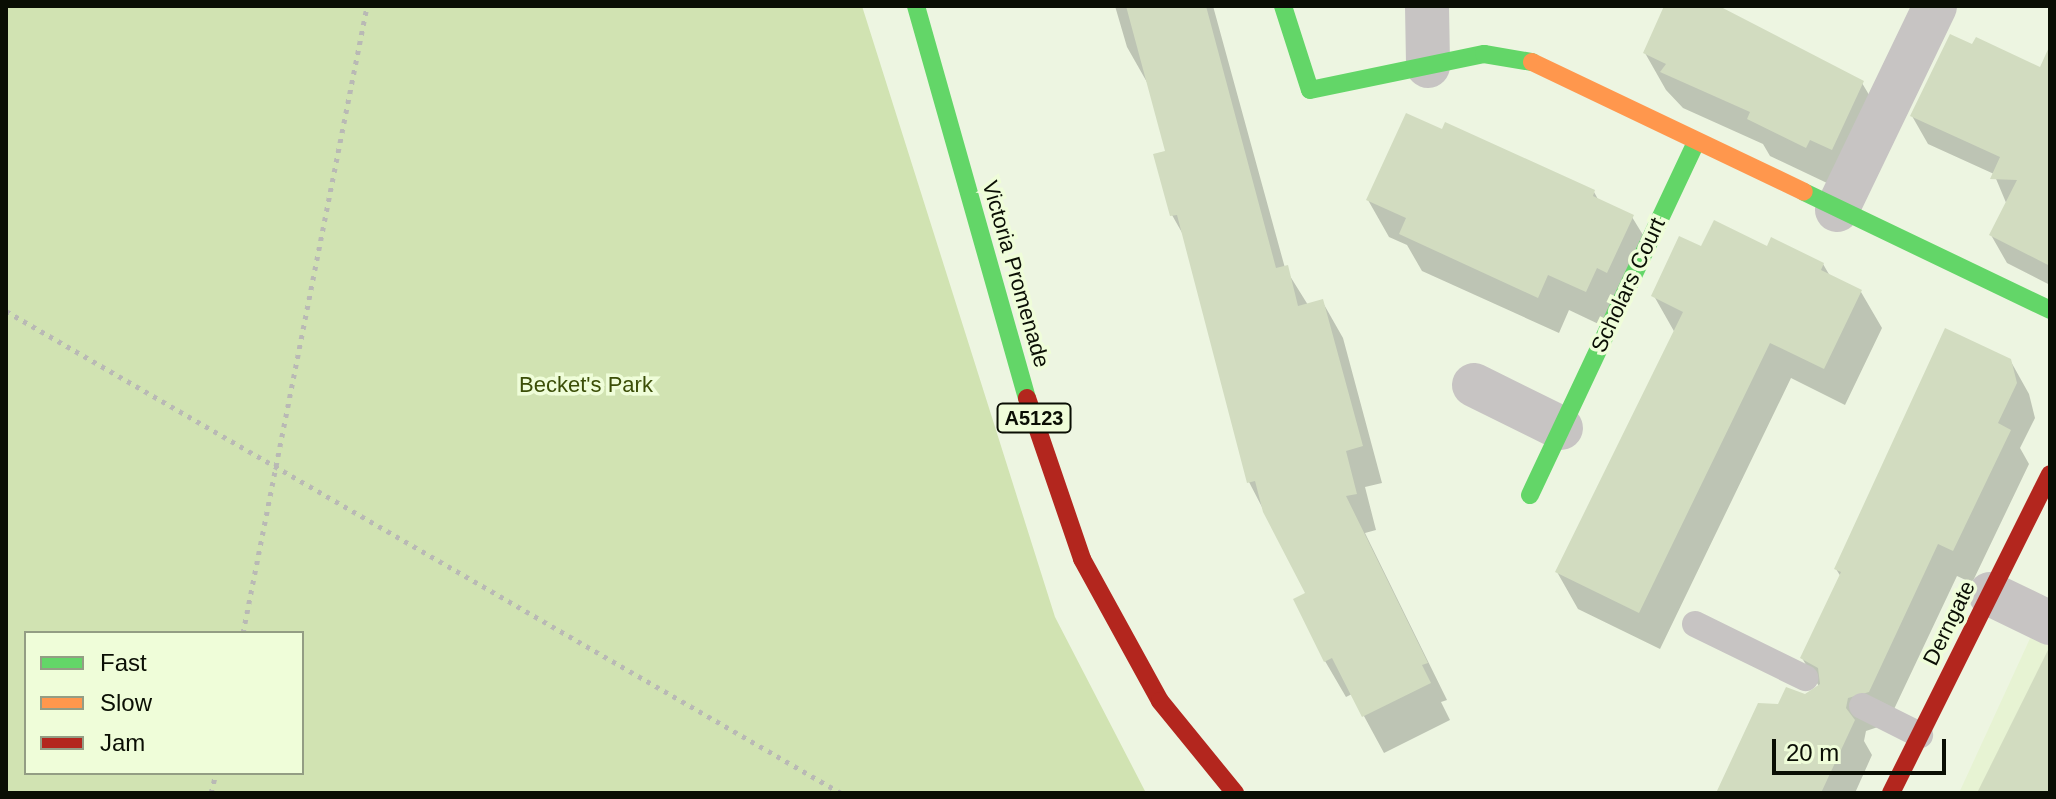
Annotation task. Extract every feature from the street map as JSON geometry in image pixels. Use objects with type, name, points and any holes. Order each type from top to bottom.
[{"type":"street","name":"Victoria Promenade","points":[[916,6],[1011,349],[1082,559],[1160,701],[1235,793]]},
{"type":"street","points":[[1283,6],[1310,90],[1484,54],[1530,61],[2050,310]]},
{"type":"street","points":[[1427,6],[1428,66]]},
{"type":"street","points":[[1837,210],[1935,6]]},
{"type":"street","name":"Scholars Court","points":[[1530,495],[1696,142]]},
{"type":"street","points":[[1474,385],[1561,428]]},
{"type":"street","name":"Derngate","points":[[1891,793],[2050,474]]},
{"type":"street","points":[[1990,594],[2050,623]]},
{"type":"lane","points":[[1695,624],[1805,678]]},
{"type":"lane","points":[[1862,706],[1920,735]]},
{"type":"path","points":[[243,631],[367,6]]},
{"type":"path","points":[[6,311],[841,793]]},
{"type":"shaded area","points":[[2050,595],[2050,793],[1959,793]]},
{"type":"green space","name":"Becket's Park","points":[[6,6],[862,6],[1055,617],[1146,793],[6,793]]},
{"type":"building","points":[[1126,6],[1206,6],[1276,268],[1288,265],[1298,306],[1323,299],[1363,446],[1346,451],[1357,494],[1346,496],[1428,663],[1422,665],[1431,683],[1362,717],[1332,658],[1324,662],[1293,599],[1305,593],[1263,512],[1255,481],[1247,483],[1177,215],[1170,216],[1153,154],[1165,151]]},
{"type":"building","points":[[1664,6],[1719,6],[1864,81],[1832,150],[1810,140],[1806,148],[1747,119],[1750,112],[1660,72],[1666,64],[1643,53]]},
{"type":"building","points":[[1950,34],[1972,44],[1976,37],[2040,67],[2050,45],[2050,266],[1989,235],[2017,180],[1990,179],[2000,157],[1910,116]]},
{"type":"building","points":[[1406,113],[1442,129],[1445,122],[1595,190],[1593,196],[1634,215],[1607,273],[1597,268],[1586,292],[1548,275],[1538,298],[1399,234],[1406,218],[1366,200]]},
{"type":"building","points":[[1714,220],[1767,246],[1771,237],[1824,263],[1821,270],[1862,290],[1824,369],[1770,343],[1639,613],[1555,572],[1683,312],[1651,296],[1679,236],[1701,246]]},
{"type":"building","points":[[1945,328],[2011,359],[2017,383],[1998,423],[2011,430],[1953,551],[1938,544],[1869,692],[1848,698],[1846,708],[1855,720],[1821,793],[1716,793],[1758,703],[1778,704],[1786,687],[1805,694],[1820,684],[1818,668],[1800,658],[1841,572],[1834,569]]},
{"type":"building","points":[[2049,648],[2050,793],[1977,793]]},
{"type":"traffic: fast","points":[[916,6],[1027,398]]},
{"type":"traffic: fast","points":[[1283,6],[1310,90],[1484,54],[1532,62]]},
{"type":"traffic: fast","points":[[1530,495],[1696,142]]},
{"type":"traffic: fast","points":[[1804,192],[2050,310]]},
{"type":"traffic: slow","points":[[1532,62],[1804,192]]},
{"type":"traffic: jam","points":[[1027,398],[1082,559],[1160,701],[1235,793]]},
{"type":"traffic: jam","points":[[1891,793],[2050,474]]}]
